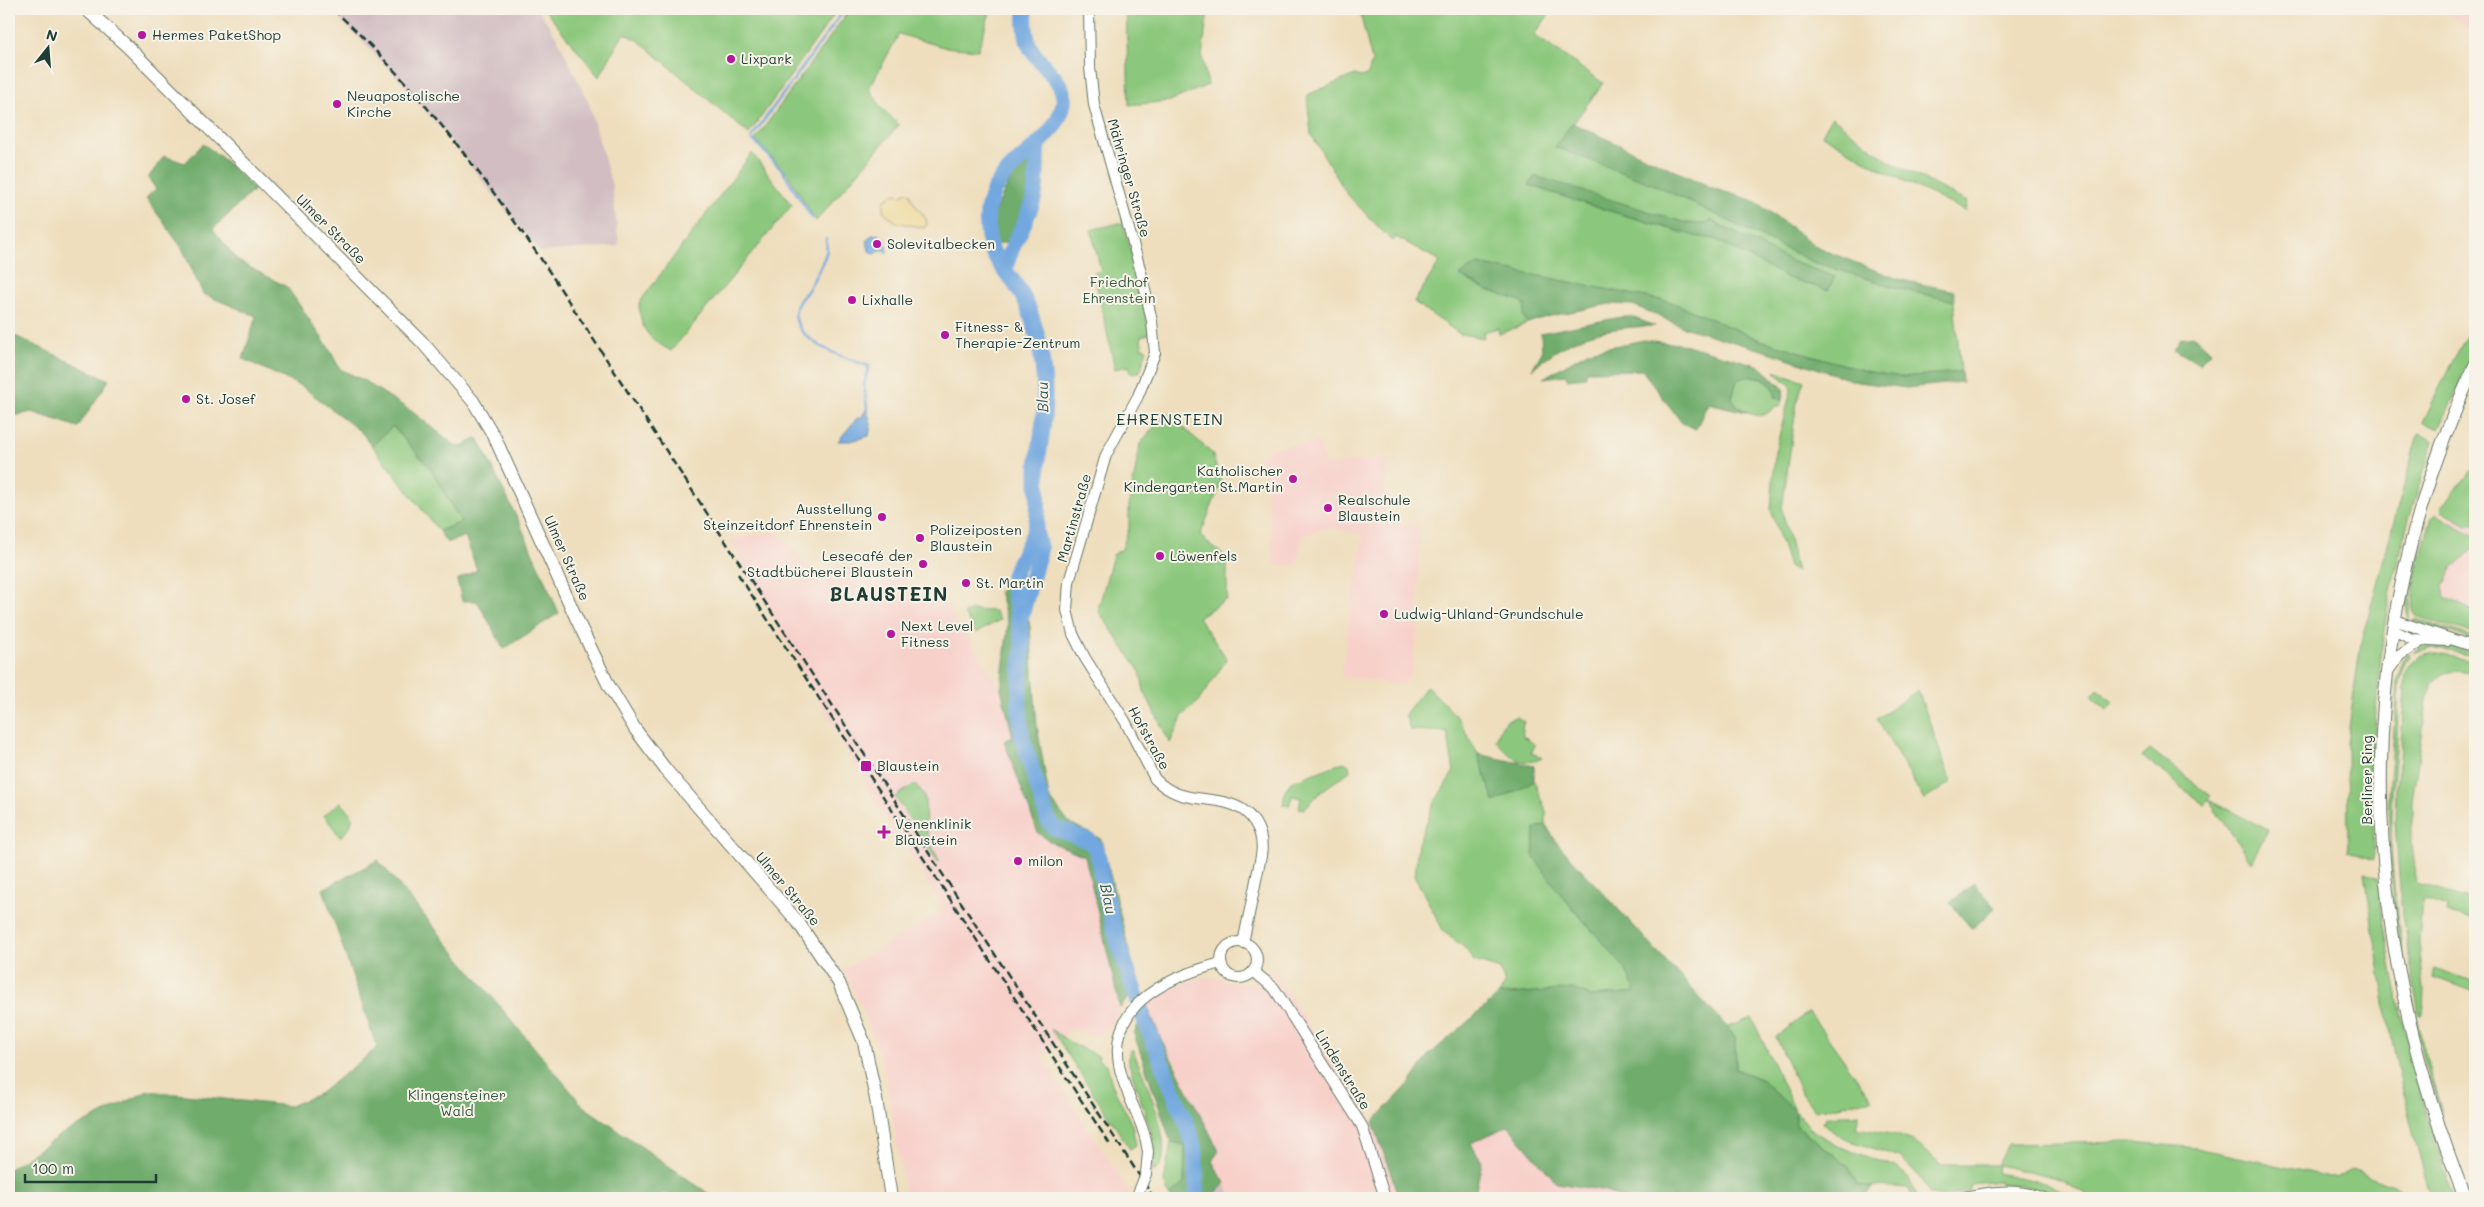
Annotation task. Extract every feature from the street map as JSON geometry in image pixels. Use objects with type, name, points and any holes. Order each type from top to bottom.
[{"type":"main road","name":"Ulmer Straße","points":[[86,9],[134,53],[422,342],[473,401],[496,438],[609,686],[635,729],[666,770],[798,922],[839,984],[864,1042],[876,1099],[891,1198]]},
{"type":"main road","name":"Berliner Ring","points":[[2465,1198],[2437,1124],[2420,1070],[2404,1002],[2390,930],[2385,880],[2381,797],[2387,676],[2393,625],[2411,540],[2426,487],[2449,424],[2475,365]]},
{"type":"street","name":"Mähringer Straße","points":[[1089,9],[1090,67],[1094,105],[1141,272],[1152,321],[1155,353]]},
{"type":"street","name":"Martinstraße","points":[[1105,692],[1073,634],[1067,610],[1069,582],[1111,444],[1138,396],[1155,353]]},
{"type":"street","points":[[2393,625],[2406,637],[2456,641]]},
{"type":"street","points":[[2393,625],[2475,647]]},
{"type":"street","points":[[2387,676],[2400,655],[2413,645],[2426,640]]},
{"type":"street","name":"Hofstraße","points":[[1105,692],[1125,721],[1148,768],[1162,785],[1192,798],[1229,803],[1247,813],[1254,822],[1262,839],[1262,849],[1243,943]]},
{"type":"street","points":[[1237,942],[1243,943],[1254,950],[1256,956],[1253,970],[1237,978],[1227,973],[1221,963],[1221,957],[1226,947],[1237,942]]},
{"type":"street","points":[[1136,1198],[1146,1174],[1148,1152],[1142,1127],[1123,1081],[1119,1061],[1120,1039],[1125,1023],[1133,1009],[1152,990],[1179,976],[1221,963]]},
{"type":"street","name":"Lindenstraße","points":[[1253,970],[1274,988],[1362,1126],[1385,1198]]},
{"type":"street","points":[[1960,1198],[2001,1191],[2025,1193],[2044,1198]]},
{"type":"shaded area","points":[[340,9],[538,9],[558,39],[589,104],[612,186],[619,246],[540,252],[407,87],[336,15]]},
{"type":"shaded area","points":[[2443,9],[2475,9],[2475,33]]},
{"type":"shaded area","points":[[1319,442],[1325,465],[1386,458],[1385,513],[1401,525],[1415,526],[1419,531],[1418,629],[1412,672],[1402,685],[1341,676],[1363,535],[1329,527],[1302,536],[1298,565],[1274,565],[1269,503],[1259,453],[1277,447]]},
{"type":"shaded area","points":[[2475,479],[2475,621],[2433,607],[2443,525]]},
{"type":"shaded area","points":[[776,531],[815,573],[835,566],[907,572],[905,594],[940,598],[1001,689],[1013,737],[1004,741],[1036,829],[1045,839],[1085,856],[1120,1008],[1110,1029],[1094,1036],[1071,1028],[1042,1057],[1133,1198],[906,1198],[884,1065],[862,1008],[843,970],[945,909],[869,791],[730,539]]},
{"type":"shaded area","points":[[1273,971],[1373,1122],[1399,1198],[1234,1198],[1212,1161],[1219,1150],[1161,1039],[1147,1005],[1166,991],[1203,978],[1220,978],[1228,982],[1248,984]]},
{"type":"shaded area","points":[[1508,1126],[1557,1183],[1607,1191],[1620,1198],[1480,1198],[1476,1189],[1482,1162],[1471,1143]]},
{"type":"shaded area","points":[[1225,1183],[1233,1198],[1211,1198]]},
{"type":"green space","name":"Lixpark","points":[[544,9],[838,9],[749,134],[638,40],[624,33],[599,77]]},
{"type":"green space","points":[[850,9],[991,9],[978,50],[943,47],[899,34],[869,89],[881,107],[899,125],[816,221],[788,175],[755,140]]},
{"type":"green space","points":[[1126,9],[1208,9],[1202,57],[1208,85],[1170,101],[1129,105]]},
{"type":"green space","points":[[1359,9],[1553,9],[1534,35],[1603,83],[1556,147],[1655,185],[1813,262],[1905,290],[1954,301],[1961,372],[1901,377],[1865,371],[1760,340],[1671,302],[1478,264],[1460,276],[1487,290],[1524,302],[1523,316],[1528,323],[1499,334],[1498,328],[1483,332],[1484,338],[1460,334],[1414,302],[1440,261],[1396,237],[1393,241],[1386,235],[1347,194],[1311,134],[1307,95],[1355,75],[1361,77],[1368,74],[1372,61]],"holes":[[[1529,185],[1570,188],[1686,223],[1705,224],[1710,220],[1790,261],[1835,277],[1828,290],[1788,278],[1715,239],[1695,236]]]},
{"type":"green space","points":[[1832,117],[1887,160],[1967,202],[1965,211],[1880,169],[1822,135]]},
{"type":"green space","points":[[1572,123],[1715,189],[1755,201],[1818,248],[1898,279],[1954,291],[1954,301],[1905,290],[1813,262],[1655,185],[1555,147]]},
{"type":"green space","points":[[203,144],[220,156],[255,189],[213,229],[238,261],[287,287],[328,347],[340,369],[363,380],[414,413],[458,448],[478,438],[520,524],[559,613],[504,649],[477,601],[462,601],[457,580],[477,570],[465,536],[447,543],[439,531],[461,522],[431,469],[393,426],[372,446],[361,432],[303,387],[243,359],[256,316],[203,294],[182,248],[146,198],[156,189],[148,178],[164,156],[185,163]]},
{"type":"green space","points":[[752,153],[792,205],[671,351],[656,342],[647,332],[641,320],[639,303]]},
{"type":"green space","points":[[1032,157],[1031,184],[1026,204],[1007,242],[993,245],[992,217],[1014,172]]},
{"type":"green space","points":[[1535,176],[1686,223],[1705,224],[1710,220],[1790,261],[1835,277],[1828,290],[1788,278],[1715,239],[1695,236],[1529,185]]},
{"type":"green space","name":"Friedhof Ehrenstein","points":[[1119,223],[1123,224],[1140,284],[1149,334],[1141,336],[1142,345],[1140,347],[1147,349],[1140,372],[1130,373],[1129,366],[1115,369],[1094,273],[1101,271],[1091,230]]},
{"type":"green space","points":[[1478,264],[1671,302],[1760,340],[1865,371],[1901,377],[1961,372],[1962,382],[1907,388],[1857,382],[1775,354],[1683,327],[1633,305],[1609,304],[1546,317],[1528,323],[1523,316],[1525,307],[1523,302],[1487,290],[1459,275]]},
{"type":"green space","points":[[1621,317],[1632,317],[1655,326],[1619,328],[1589,335],[1562,347],[1532,369],[1542,352],[1541,333]]},
{"type":"green space","points":[[2475,321],[2475,351],[2439,429],[2423,422],[2450,366]]},
{"type":"green space","points":[[9,333],[109,380],[78,427],[32,412],[13,416],[9,414]]},
{"type":"green space","points":[[2194,336],[2211,352],[2199,364],[2174,349],[2181,338]]},
{"type":"green space","points":[[1644,340],[1687,345],[1760,366],[1784,389],[1782,400],[1776,398],[1771,385],[1761,378],[1750,376],[1737,380],[1732,398],[1739,408],[1750,413],[1708,403],[1696,429],[1682,423],[1642,370],[1586,371],[1586,377],[1567,379],[1566,375],[1543,378],[1589,351]]},
{"type":"green space","points":[[1774,371],[1804,381],[1797,401],[1782,509],[1797,572],[1789,567],[1771,510],[1775,452],[1792,387]]},
{"type":"green space","points":[[1750,375],[1770,385],[1776,398],[1782,400],[1780,407],[1775,406],[1770,411],[1758,415],[1747,412],[1736,403],[1732,398],[1737,380]]},
{"type":"green space","points":[[1166,412],[1212,453],[1221,483],[1200,536],[1227,558],[1227,599],[1198,617],[1227,659],[1198,702],[1183,715],[1170,743],[1144,691],[1140,672],[1098,610],[1113,555],[1122,549],[1129,528],[1129,506],[1140,444]]},
{"type":"green space","points":[[392,426],[431,469],[461,522],[439,531],[372,446]]},
{"type":"green space","points":[[2418,434],[2434,441],[2402,543],[2386,621],[2375,727],[2373,780],[2374,860],[2348,851],[2347,742],[2361,642]]},
{"type":"green space","points":[[2475,467],[2475,524],[2466,525],[2441,510],[2440,507]]},
{"type":"green space","points":[[2435,514],[2475,536],[2475,547],[2452,569],[2443,585],[2445,597],[2475,612],[2475,633],[2420,617],[2416,615],[2413,608],[2418,568],[2432,517]]},
{"type":"green space","points":[[2426,520],[2410,595],[2410,618],[2406,599],[2410,570]]},
{"type":"green space","points":[[1021,579],[1030,627],[1037,726],[1049,797],[1068,822],[1101,839],[1138,986],[1120,1008],[1085,856],[1051,842],[1038,833],[1004,741],[1013,737],[1001,689],[1008,624],[999,591]]},
{"type":"green space","points":[[972,610],[995,611],[1000,620],[976,633],[964,614]]},
{"type":"green space","points":[[2415,619],[2475,637],[2475,640],[2421,624],[2414,621]]},
{"type":"green space","points":[[2436,644],[2475,652],[2475,656],[2432,648],[2413,652],[2423,645]]},
{"type":"green space","points":[[2409,653],[2410,656],[2402,675],[2399,696],[2391,811],[2392,858],[2395,895],[2406,968],[2413,1004],[2441,1112],[2424,1064],[2394,917],[2388,807],[2398,678],[2403,661]]},
{"type":"green space","points":[[2433,653],[2475,661],[2475,674],[2446,673],[2435,680],[2428,695],[2412,801],[2412,845],[2417,884],[2475,901],[2475,919],[2446,913],[2447,907],[2422,899],[2419,943],[2424,988],[2423,1015],[2419,1015],[2402,915],[2395,823],[2396,786],[2400,758],[2406,673],[2410,664],[2416,658],[2424,654]]},
{"type":"green space","points":[[1427,686],[1458,718],[1478,754],[1494,802],[1534,781],[1546,811],[1546,825],[1535,828],[1562,896],[1625,968],[1636,992],[1590,996],[1573,989],[1499,995],[1505,984],[1500,969],[1474,961],[1465,948],[1444,932],[1415,877],[1418,843],[1436,800],[1454,771],[1447,732],[1410,730],[1405,714]]},
{"type":"green space","points":[[2098,689],[2113,702],[2107,710],[2091,696]]},
{"type":"green space","points":[[1918,690],[1951,782],[1924,800],[1877,719]]},
{"type":"green space","points":[[1517,717],[1524,722],[1522,728],[1523,737],[1528,738],[1535,745],[1531,753],[1542,757],[1527,762],[1516,760],[1496,741],[1500,729],[1505,722]]},
{"type":"green space","points":[[2150,749],[2211,796],[2209,800],[2204,805],[2142,756]]},
{"type":"green space","points":[[1478,754],[1534,766],[1534,781],[1494,802]]},
{"type":"green space","points":[[1344,762],[1349,765],[1350,771],[1323,790],[1304,809],[1299,808],[1301,798],[1292,796],[1289,806],[1283,805],[1285,790],[1291,782]]},
{"type":"green space","points":[[913,785],[922,792],[924,797],[927,831],[940,861],[938,862],[895,797]]},
{"type":"green space","points":[[2209,800],[2268,830],[2251,862]]},
{"type":"green space","points":[[341,802],[353,817],[349,829],[340,837],[324,815]]},
{"type":"green space","points":[[1546,825],[1557,843],[1727,1027],[1735,1038],[1736,1069],[1762,1080],[1795,1111],[1796,1125],[1848,1166],[1858,1185],[1874,1186],[1864,1198],[1620,1198],[1607,1191],[1557,1183],[1508,1126],[1471,1143],[1482,1162],[1476,1189],[1480,1198],[1399,1198],[1373,1122],[1410,1083],[1430,1054],[1499,995],[1573,989],[1590,996],[1636,992],[1625,968],[1562,896],[1533,856],[1535,828]]},
{"type":"green space","name":"Klingensteiner Wald","points":[[378,860],[583,1106],[715,1198],[671,1198],[664,1193],[658,1197],[644,1198],[9,1198],[9,1169],[62,1134],[148,1091],[290,1106],[319,1094],[377,1048],[323,889]]},
{"type":"green space","points":[[2365,873],[2377,877],[2390,959],[2407,1040],[2428,1119],[2454,1198],[2432,1198],[2409,1118],[2391,1037]]},
{"type":"green space","points":[[1974,883],[1995,908],[1972,929],[1950,903]]},
{"type":"green space","points":[[2434,968],[2475,982],[2475,992],[2434,977]]},
{"type":"green space","points":[[1147,1005],[1161,1039],[1219,1151],[1212,1161],[1225,1183],[1211,1198],[1171,1198],[1169,1196],[1184,1183],[1185,1145],[1171,1142],[1134,1034]]},
{"type":"green space","points":[[1809,1012],[1872,1099],[1815,1111],[1801,1092],[1776,1037]]},
{"type":"green space","points":[[1752,1018],[1795,1111],[1809,1128],[1837,1146],[1896,1167],[1908,1177],[1917,1194],[1914,1198],[1912,1198],[1909,1188],[1858,1185],[1848,1166],[1796,1125],[1763,1080],[1736,1069],[1735,1039],[1727,1027]]},
{"type":"green space","points":[[1051,1029],[1072,1044],[1099,1056],[1098,1060],[1107,1065],[1112,1084],[1132,1125],[1136,1145],[1130,1149]]},
{"type":"green space","points":[[1133,1050],[1151,1095],[1162,1133],[1164,1151],[1161,1164],[1153,1172],[1152,1135],[1129,1064],[1129,1051]]},
{"type":"green space","points":[[1859,1114],[1856,1128],[1897,1135],[1913,1141],[1941,1165],[1997,1165],[2008,1144],[2133,1142],[2197,1148],[2335,1178],[2352,1169],[2395,1186],[2411,1198],[2092,1198],[2060,1179],[1998,1165],[1997,1173],[2043,1182],[2079,1198],[2059,1196],[2020,1185],[2000,1184],[1999,1181],[1971,1184],[1969,1191],[1942,1197],[1930,1193],[1916,1173],[1900,1157],[1854,1142],[1836,1134],[1823,1123],[1826,1117]]},
{"type":"green space","points":[[1171,1142],[1185,1144],[1184,1184],[1169,1196],[1164,1182]]},
{"type":"sand","points":[[906,192],[910,193],[913,202],[926,220],[927,224],[924,228],[896,222],[883,211],[885,199],[895,194],[902,195]]},
{"type":"water","name":"Solevitalbecken","points":[[878,234],[886,239],[887,253],[883,250],[874,254],[869,251],[867,240],[872,235]]},
{"type":"water","points":[[867,408],[871,425],[869,436],[851,441],[838,441],[857,418],[861,418]]},
{"type":"waterway","points":[[812,218],[782,170],[751,138],[845,9]]},
{"type":"waterway","name":"Blau","points":[[1025,9],[1029,45],[1058,83],[1064,98],[1056,123],[1045,137],[996,186],[989,203],[987,223],[988,237],[994,256],[1016,285],[1030,311],[1038,338],[1044,381],[1043,429],[1038,457],[1037,521],[1012,581],[1023,643],[1019,704],[1022,737],[1048,820],[1055,828],[1089,841],[1095,847],[1117,939],[1144,1019],[1195,1149],[1197,1198]]},
{"type":"waterway","name":"Blau","points":[[1005,272],[1010,253],[1028,216],[1034,197],[1037,146]]},
{"type":"waterway","points":[[826,239],[827,250],[824,259],[808,290],[798,304],[796,320],[801,330],[822,347],[847,359],[869,366],[864,385],[867,408]]},
{"type":"waterway","name":"Blau","points":[[1021,617],[1040,549],[1035,529]]},
{"type":"railway","points":[[333,9],[391,67],[444,128],[469,159],[541,259],[1154,1198]]},
{"type":"railway","points":[[738,574],[1111,1146]]},
{"type":"place","name":"Hermes PaketShop","points":[[142,35]]},
{"type":"place","name":"Lixpark","points":[[731,59]]},
{"type":"place","name":"Neuapostolische Kirche","points":[[337,104]]},
{"type":"place","name":"Solevitalbecken","points":[[877,244]]},
{"type":"place","name":"Lixhalle","points":[[852,300]]},
{"type":"place","name":"Fitness- & Therapie-Zentrum","points":[[945,335]]},
{"type":"place","name":"St. Josef","points":[[186,399]]},
{"type":"place","name":"Katholischer Kindergarten St.Martin","points":[[1293,479]]},
{"type":"place","name":"Realschule Blaustein","points":[[1328,508]]},
{"type":"place","name":"Ausstellung Steinzeitdorf Ehrenstein","points":[[882,517]]},
{"type":"place","name":"Polizeiposten Blaustein","points":[[920,538]]},
{"type":"place","name":"Löwenfels","points":[[1160,556]]},
{"type":"place","name":"Lesecafé der Stadtbücherei Blaustein","points":[[923,564]]},
{"type":"place","name":"St. Martin","points":[[966,583]]},
{"type":"place","name":"Ludwig-Uhland-Grundschule","points":[[1384,614]]},
{"type":"place","name":"Next Level Fitness","points":[[891,634]]},
{"type":"place","name":"Blaustein","points":[[866,766]]},
{"type":"place","name":"Venenklinik Blaustein","points":[[884,832]]},
{"type":"place","name":"milon","points":[[1018,861]]},
{"type":"district","name":"EHRENSTEIN","points":[[1170,419]]},
{"type":"district","name":"BLAUSTEIN","points":[[889,594]]}]
